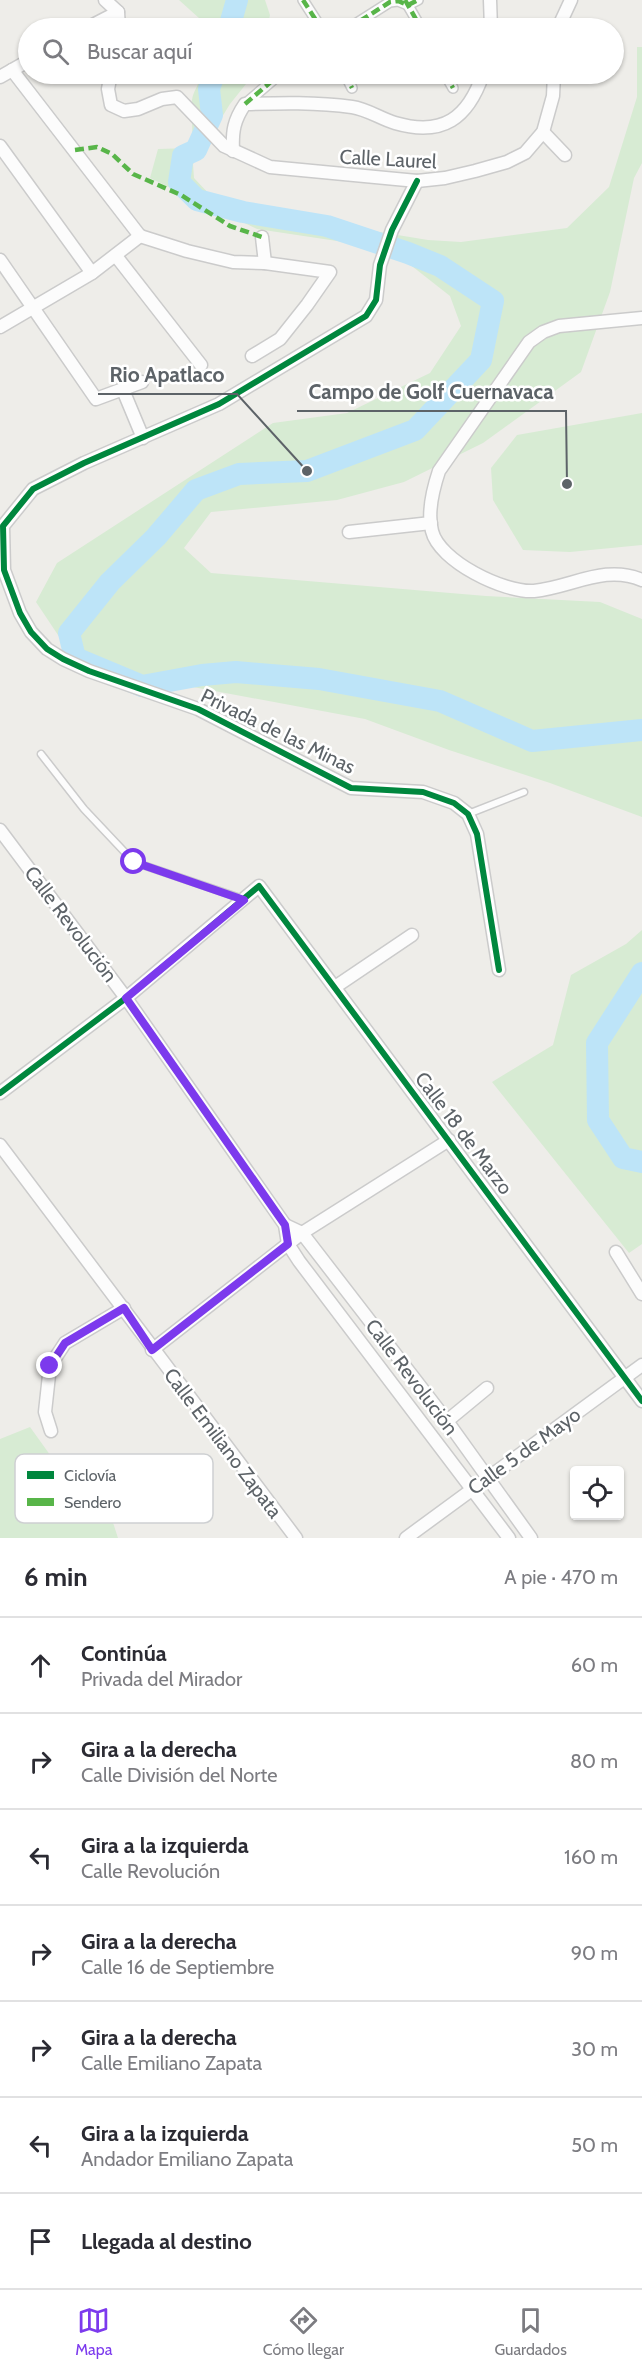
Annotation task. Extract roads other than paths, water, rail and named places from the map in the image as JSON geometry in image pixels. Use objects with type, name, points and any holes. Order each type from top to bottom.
[{"type":"street","points":[[105,0],[118,12],[118,18]]},
{"type":"street","points":[[303,0],[315,18]]},
{"type":"street","points":[[365,18],[390,2],[418,0]]},
{"type":"street","points":[[490,0],[491,18]]},
{"type":"street","points":[[563,18],[572,0]]},
{"type":"street","points":[[407,2],[416,18]]},
{"type":"street","points":[[106,18],[118,12]]},
{"type":"street","points":[[0,77],[18,67]]},
{"type":"street","points":[[12,70],[18,78]]},
{"type":"street","points":[[23,84],[140,236],[233,262],[265,262],[330,272],[280,339],[252,356]]},
{"type":"street","name":"Calle Laurel","points":[[109,84],[111,105],[124,111],[138,109],[162,99],[177,97],[216,139],[233,151],[270,166],[417,181],[446,178],[507,162],[525,153],[543,132],[553,96],[554,84]]},
{"type":"street","points":[[233,151],[232,132],[235,119],[245,104],[268,84]]},
{"type":"street","points":[[350,84],[352,88]]},
{"type":"street","points":[[451,84],[453,88]]},
{"type":"street","points":[[245,104],[277,103],[354,107],[397,123],[422,127],[450,123],[467,108],[478,84]]},
{"type":"street","points":[[543,132],[565,155]]},
{"type":"street","points":[[0,146],[92,273]]},
{"type":"street","name":"Privada de las Minas","points":[[417,181],[392,230],[380,265],[376,300],[366,316],[219,404],[84,463],[33,489],[3,526],[4,570],[20,613],[31,632],[47,649],[63,659],[89,671],[198,709],[351,788],[423,792],[454,803],[468,814]]},
{"type":"street","points":[[0,327],[92,273],[140,236]]},
{"type":"street","points":[[262,237],[265,262]]},
{"type":"street","points":[[116,256],[201,365]]},
{"type":"street","points":[[0,260],[96,399],[142,381]]},
{"type":"street","points":[[642,318],[559,326],[543,332],[529,342],[439,471],[432,492],[431,523],[432,532],[448,556],[495,583],[532,591],[605,573],[630,575],[642,580]]},
{"type":"street","points":[[123,390],[142,438]]},
{"type":"street","points":[[349,532],[431,523]]},
{"type":"street","points":[[468,814],[477,834],[500,970]]},
{"type":"street","name":"Calle Revolución","points":[[0,830],[126,998],[285,1225],[288,1244],[299,1261],[509,1538]]},
{"type":"street","name":"Calle 18 de Marzo","points":[[244,900],[259,886],[642,1401]]},
{"type":"street","points":[[0,1093],[126,998],[244,900]]},
{"type":"street","points":[[335,987],[412,935]]},
{"type":"street","points":[[152,1350],[302,1233],[449,1140]]},
{"type":"street","name":"Calle Emiliano Zapata","points":[[0,1145],[124,1308],[152,1350],[296,1538]]},
{"type":"street","name":"Calle Revolución","points":[[285,1225],[302,1233],[447,1421],[531,1538]]},
{"type":"street","points":[[616,1252],[642,1294]]},
{"type":"street","points":[[51,1431],[45,1412],[50,1366],[65,1343],[124,1308]]},
{"type":"street","name":"Calle 5 de Mayo","points":[[406,1538],[642,1365]]},
{"type":"street","points":[[447,1421],[487,1388]]},
{"type":"lane","points":[[41,754],[84,809],[134,862],[244,900]]},
{"type":"lane","points":[[468,814],[524,792]]},
{"type":"waterway","points":[[232,18],[237,0]]},
{"type":"waterway","points":[[211,84],[209,89],[212,115],[196,150],[183,156],[179,182],[197,200],[243,212],[327,226],[440,266],[493,301],[481,360],[415,430],[307,471],[239,474],[196,490],[156,537],[110,582],[69,633],[75,658],[142,686],[202,675],[236,672],[319,679],[440,701],[532,741],[642,730]]},
{"type":"waterway","points":[[642,973],[597,1043],[598,1120],[623,1158],[642,1162]]},
{"type":"place","name":"Rio Apatlaco","points":[[307,471]]},
{"type":"place","name":"Campo de Golf Cuernavaca","points":[[567,484]]}]
